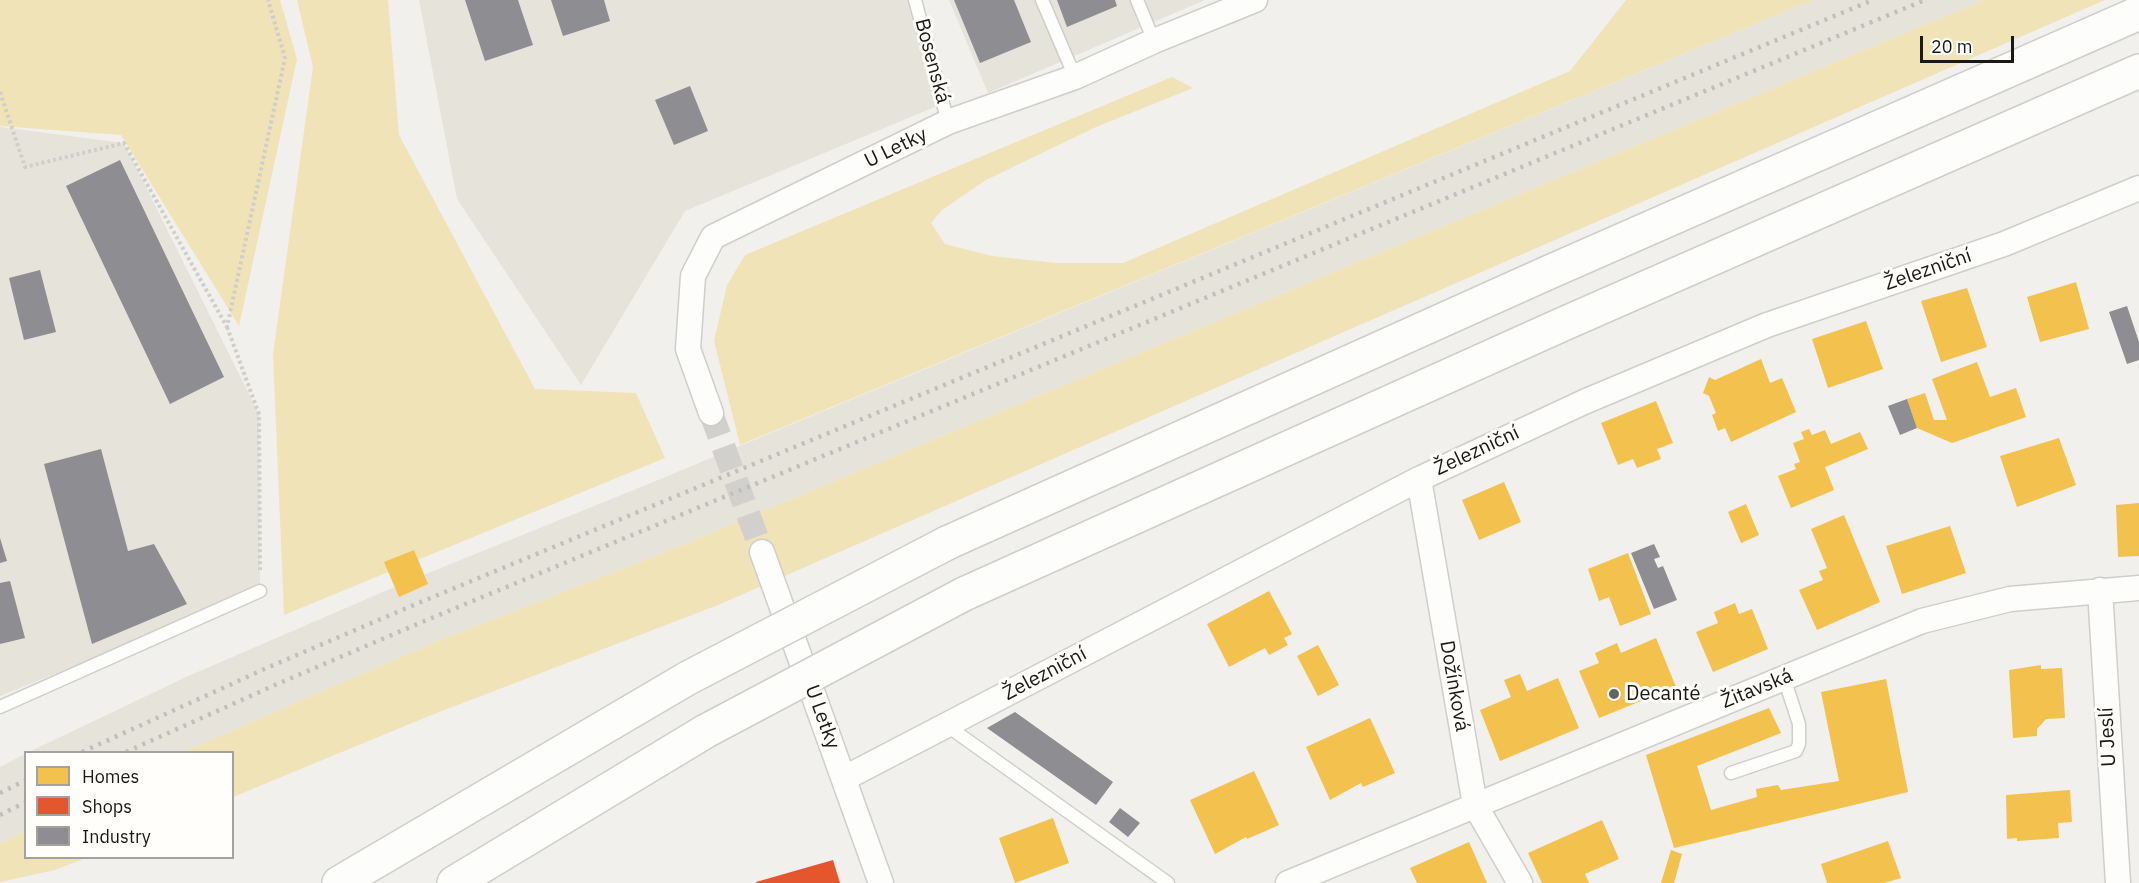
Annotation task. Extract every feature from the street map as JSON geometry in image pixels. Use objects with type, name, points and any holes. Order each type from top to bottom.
[{"type":"highway","points":[[321,883],[348,877],[688,678],[948,543],[1545,274],[2139,13]]},
{"type":"highway","points":[[454,883],[706,731],[964,594],[1551,330],[2139,71]]},
{"type":"street","name":"U Letky","points":[[711,413],[688,349],[693,276],[713,237],[948,122],[1075,77],[1247,2]]},
{"type":"street","name":"Železniční","points":[[845,778],[1419,479],[1584,402],[1767,325],[2004,244],[2139,188]]},
{"type":"street","name":"Dožínková","points":[[1419,479],[1475,805],[1520,883]]},
{"type":"street","name":"U Letky","points":[[762,552],[881,883]]},
{"type":"street","name":"Žitavská","points":[[1288,883],[1922,621],[1966,608],[2010,599],[2139,588]]},
{"type":"street","name":"U Jeslí","points":[[2100,590],[2114,882]]},
{"type":"lane","name":"Bosenská","points":[[915,0],[948,122]]},
{"type":"lane","points":[[1042,0],[1075,77]]},
{"type":"lane","points":[[1137,0],[1154,41]]},
{"type":"lane","points":[[0,707],[260,591]]},
{"type":"lane","points":[[1731,773],[1796,751],[1799,744],[1799,724],[1784,678]]},
{"type":"lane","points":[[946,725],[1168,883]]},
{"type":"path","points":[[227,327],[285,58],[268,0]]},
{"type":"path","points":[[0,92],[25,167],[124,143],[227,327],[259,414],[260,591]]},
{"type":"shaded area","points":[[0,0],[280,0],[297,59],[239,326],[121,135],[0,126]]},
{"type":"shaded area","points":[[297,0],[388,0],[399,135],[535,389],[636,393],[665,458],[284,615],[273,354],[313,67]]},
{"type":"shaded area","points":[[419,0],[910,0],[954,99],[685,211],[581,385],[457,199]]},
{"type":"shaded area","points":[[949,0],[1205,0],[988,93]]},
{"type":"shaded area","points":[[1626,0],[1813,0],[740,445],[714,341],[727,285],[745,255],[1172,77],[1193,88],[1096,127],[986,180],[942,210],[931,223],[945,244],[992,256],[1056,263],[1123,263],[1570,71]]},
{"type":"shaded area","points":[[1813,0],[1984,0],[663,553],[435,642],[185,751],[31,751],[186,677],[406,582],[641,487]]},
{"type":"shaded area","points":[[1984,0],[2105,0],[718,605],[429,716],[234,797],[234,751],[185,751],[435,642],[663,553]]},
{"type":"shaded area","points":[[0,127],[124,143],[259,414],[260,591],[0,696]]},
{"type":"shaded area","points":[[24,755],[24,832],[0,844],[0,767]]},
{"type":"shaded area","points":[[24,832],[24,859],[83,859],[55,870],[0,882],[0,844]]},
{"type":"building: Homes","points":[[2076,282],[2089,329],[2040,342],[2027,297]]},
{"type":"building: Homes","points":[[1967,288],[1987,347],[1941,362],[1921,301]]},
{"type":"building: Homes","points":[[1866,321],[1883,369],[1828,388],[1812,339]]},
{"type":"building: Homes","points":[[1761,359],[1770,383],[1782,378],[1796,412],[1731,442],[1725,428],[1718,431],[1712,415],[1716,413],[1709,396],[1703,393],[1709,377],[1715,380]]},
{"type":"building: Homes","points":[[1977,362],[1990,397],[2016,388],[2026,417],[1952,443],[1917,428],[1907,399],[1925,393],[1934,420],[1947,420],[1932,379]]},
{"type":"building: Homes","points":[[1656,401],[1673,443],[1657,449],[1661,459],[1637,468],[1633,459],[1618,465],[1601,423]]},
{"type":"building: Homes","points":[[1809,429],[1812,435],[1825,430],[1831,444],[1860,432],[1868,449],[1825,467],[1834,490],[1791,508],[1778,476],[1796,469],[1794,464],[1800,462],[1793,443],[1804,439],[1801,432]]},
{"type":"building: Homes","points":[[2059,438],[2076,485],[2017,507],[2000,456]]},
{"type":"building: Homes","points":[[1504,482],[1521,522],[1479,540],[1462,500]]},
{"type":"building: Homes","points":[[2139,503],[2139,556],[2118,557],[2116,505]]},
{"type":"building: Homes","points":[[1746,504],[1759,535],[1741,543],[1728,512]]},
{"type":"building: Homes","points":[[1844,515],[1880,602],[1817,630],[1799,590],[1823,580],[1819,571],[1827,568],[1811,529]]},
{"type":"building: Homes","points":[[1950,526],[1966,573],[1902,594],[1886,546]]},
{"type":"building: Homes","points":[[414,550],[428,584],[399,597],[384,562]]},
{"type":"building: Homes","points":[[1628,553],[1651,614],[1620,626],[1609,597],[1599,601],[1588,569]]},
{"type":"building: Homes","points":[[1269,591],[1292,634],[1284,638],[1288,645],[1269,655],[1265,648],[1229,667],[1207,624]]},
{"type":"building: Homes","points":[[1735,603],[1739,614],[1752,609],[1768,649],[1713,672],[1696,632],[1718,623],[1714,612]]},
{"type":"building: Homes","points":[[1656,638],[1676,687],[1599,718],[1579,671],[1599,663],[1595,653],[1617,643],[1621,653]]},
{"type":"building: Homes","points":[[1318,645],[1339,685],[1318,696],[1297,656]]},
{"type":"building: Homes","points":[[2041,665],[2041,669],[2062,668],[2065,718],[2046,719],[2037,729],[2037,736],[2013,738],[2009,670]]},
{"type":"building: Homes","points":[[1520,674],[1527,691],[1558,678],[1579,728],[1500,761],[1480,710],[1511,697],[1504,680]]},
{"type":"building: Homes","points":[[1886,679],[1908,792],[1674,848],[1646,755],[1769,708],[1781,733],[1697,766],[1711,810],[1757,797],[1756,789],[1778,785],[1781,790],[1839,781],[1821,692]]},
{"type":"building: Homes","points":[[1370,718],[1395,773],[1363,787],[1361,783],[1330,800],[1306,747]]},
{"type":"building: Homes","points":[[1254,771],[1279,825],[1247,839],[1246,837],[1215,854],[1190,800]]},
{"type":"building: Homes","points":[[2070,790],[2072,822],[2058,823],[2059,838],[2017,841],[2017,838],[2007,839],[2006,795]]},
{"type":"building: Homes","points":[[1053,818],[1069,863],[1015,883],[999,838]]},
{"type":"building: Homes","points":[[1602,820],[1619,859],[1585,874],[1589,883],[1542,883],[1528,853]]},
{"type":"building: Homes","points":[[1888,841],[1901,878],[1884,883],[1827,883],[1821,864]]},
{"type":"building: Homes","points":[[1469,842],[1487,883],[1417,883],[1410,868]]},
{"type":"building: Homes","points":[[1671,850],[1682,854],[1674,883],[1661,883]]},
{"type":"building: Shops","points":[[833,860],[840,883],[756,883],[756,882]]},
{"type":"building: Industry","points":[[465,0],[518,0],[533,45],[485,61]]},
{"type":"building: Industry","points":[[551,0],[604,0],[610,21],[563,36]]},
{"type":"building: Industry","points":[[954,0],[1014,0],[1031,42],[980,63]]},
{"type":"building: Industry","points":[[1057,0],[1115,0],[1117,6],[1067,27]]},
{"type":"building: Industry","points":[[690,86],[708,131],[674,145],[655,100]]},
{"type":"building: Industry","points":[[120,160],[224,377],[170,404],[66,186]]},
{"type":"building: Industry","points":[[40,270],[56,332],[24,340],[9,278]]},
{"type":"building: Industry","points":[[2127,306],[2139,342],[2139,360],[2127,364],[2109,312]]},
{"type":"building: Industry","points":[[1907,399],[1917,428],[1900,435],[1888,406]]},
{"type":"building: Industry","points":[[101,449],[128,551],[154,544],[187,604],[92,644],[44,464]]},
{"type":"building: Industry","points":[[0,538],[7,561],[0,563]]},
{"type":"building: Industry","points":[[1654,544],[1660,557],[1654,559],[1658,568],[1663,566],[1677,600],[1654,609],[1631,553]]},
{"type":"building: Industry","points":[[10,581],[25,638],[0,644],[0,583]]},
{"type":"building: Industry","points":[[1015,712],[1113,782],[1096,805],[987,728]]},
{"type":"building: Industry","points":[[1120,808],[1140,823],[1128,837],[1109,822]]},
{"type":"tunnel","points":[[711,413],[762,552]]},
{"type":"railway","points":[[84,751],[269,667],[416,604],[1873,0]]},
{"type":"railway","points":[[128,751],[422,622],[1925,0]]},
{"type":"railway","points":[[0,793],[24,781]]},
{"type":"railway","points":[[0,815],[24,803]]},
{"type":"place","name":"Decanté","points":[[1614,694]]}]
